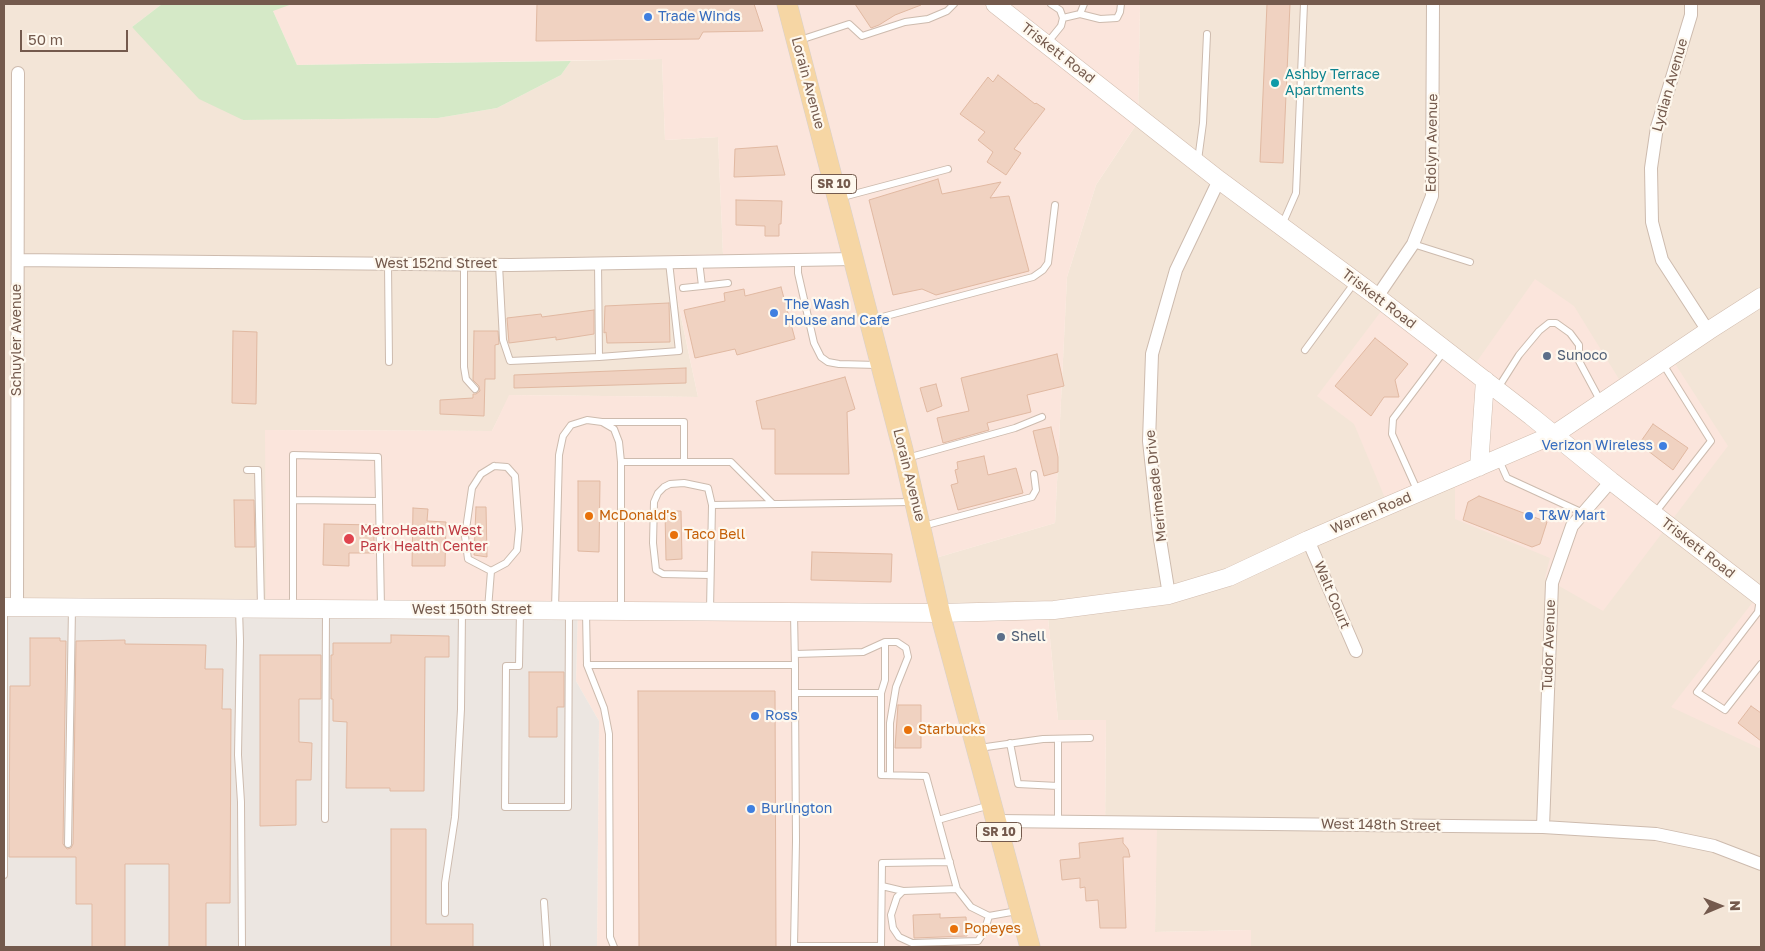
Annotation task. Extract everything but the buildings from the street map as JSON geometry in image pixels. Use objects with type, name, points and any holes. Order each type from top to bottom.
[{"type":"main road","name":"Lorain Avenue","points":[[787,4],[906,458],[940,613],[1030,947]]},
{"type":"main road","name":"Triskett Road","points":[[995,4],[1197,163],[1555,434],[1611,481],[1761,596]]},
{"type":"main road","name":"Warren Road","points":[[940,613],[1054,610],[1169,595],[1229,577],[1308,540],[1555,434],[1708,331],[1761,298]]},
{"type":"main road","points":[[1480,467],[1491,385]]},
{"type":"main road","name":"West 150th Street","points":[[8,607],[940,613]]},
{"type":"street","name":"Edolyn Avenue","points":[[1377,298],[1413,244],[1432,196],[1433,4]]},
{"type":"street","name":"Lydian Avenue","points":[[1692,4],[1691,15],[1657,127],[1651,168],[1652,222],[1662,260],[1708,331]]},
{"type":"street","name":"Schuyler Avenue","points":[[8,607],[18,260],[18,73]]},
{"type":"street","name":"Merimeade Drive","points":[[1169,595],[1159,533],[1149,441],[1152,354],[1176,270],[1219,180]]},
{"type":"street","name":"West 152nd Street","points":[[18,260],[499,264],[854,259]]},
{"type":"street","name":"Tudor Avenue","points":[[1543,827],[1552,582],[1572,526],[1611,481]]},
{"type":"street","name":"Walt Court","points":[[1308,540],[1356,651]]},
{"type":"street","name":"West 148th Street","points":[[994,813],[1058,822],[1543,827],[1656,834],[1714,846],[1761,864]]},
{"type":"lane","points":[[796,41],[849,24],[862,36],[904,22],[928,19],[947,11],[954,4]]},
{"type":"lane","points":[[1046,44],[1061,26],[1063,18],[1060,10],[1051,4]]},
{"type":"lane","points":[[1080,14],[1084,4]]},
{"type":"lane","points":[[1063,18],[1080,14],[1100,19],[1117,18],[1120,12],[1120,4]]},
{"type":"lane","points":[[1281,226],[1296,193],[1304,4]]},
{"type":"lane","points":[[1197,163],[1203,123],[1207,34]]},
{"type":"lane","points":[[838,199],[948,169]]},
{"type":"lane","points":[[870,320],[1033,277],[1043,270],[1048,263],[1055,205]]},
{"type":"lane","points":[[1413,244],[1470,262]]},
{"type":"lane","points":[[798,260],[798,273],[814,343],[821,357],[828,362],[839,364],[881,365]]},
{"type":"lane","points":[[700,261],[702,286]]},
{"type":"lane","points":[[499,264],[503,340],[510,362],[679,351],[669,262]]},
{"type":"lane","points":[[598,263],[600,357]]},
{"type":"lane","points":[[388,264],[389,362]]},
{"type":"lane","points":[[464,264],[464,367],[466,378],[474,389]]},
{"type":"lane","points":[[1305,350],[1355,281]]},
{"type":"lane","points":[[684,288],[728,283]]},
{"type":"lane","points":[[1491,385],[1539,331],[1549,323],[1556,323],[1570,333],[1579,345],[1579,361],[1602,403]]},
{"type":"lane","points":[[1419,493],[1392,434],[1393,419],[1445,350]]},
{"type":"lane","points":[[1654,514],[1711,441],[1662,362]]},
{"type":"lane","points":[[906,458],[1015,428],[1042,417]]},
{"type":"lane","points":[[520,610],[519,666],[506,666],[505,806],[568,807],[570,610],[559,455],[563,436],[571,425],[587,420],[602,422],[684,422],[684,462]]},
{"type":"lane","points":[[602,422],[614,429],[619,442],[621,462],[621,611]]},
{"type":"lane","points":[[293,608],[293,455],[378,457],[381,609]]},
{"type":"lane","points":[[1498,459],[1507,478],[1583,513]]},
{"type":"lane","points":[[621,462],[731,462],[773,504]]},
{"type":"lane","points":[[494,466],[507,467],[515,476],[519,529],[517,550],[506,563],[491,572],[468,559],[465,536],[472,488],[482,474],[494,466]]},
{"type":"lane","points":[[247,470],[258,470],[261,608]]},
{"type":"lane","points":[[922,526],[1032,497],[1036,490],[1034,474]]},
{"type":"lane","points":[[710,575],[663,574],[656,570],[653,544],[654,502],[664,487],[670,484],[684,483],[708,488],[712,505],[710,611]]},
{"type":"lane","points":[[293,500],[379,501]]},
{"type":"lane","points":[[712,505],[916,502]]},
{"type":"lane","points":[[488,610],[491,572]]},
{"type":"lane","points":[[1761,596],[1758,612],[1697,692],[1725,710],[1761,664]]},
{"type":"lane","points":[[4,874],[8,607]]},
{"type":"lane","points":[[68,844],[72,607]]},
{"type":"lane","points":[[239,608],[238,755],[241,802],[242,947]]},
{"type":"lane","points":[[325,819],[326,609]]},
{"type":"lane","points":[[444,913],[445,883],[455,817],[462,709],[462,610]]},
{"type":"lane","points":[[570,610],[587,665],[604,708],[609,734],[610,937],[614,947]]},
{"type":"lane","points":[[794,612],[796,841],[794,947],[881,947],[882,863],[950,862]]},
{"type":"lane","points":[[795,654],[862,652],[885,642],[896,642],[906,648],[908,657],[896,687],[890,723],[890,775]]},
{"type":"lane","points":[[885,642],[886,680],[881,693],[881,775],[926,776],[957,889],[971,907],[989,916],[1020,910]]},
{"type":"lane","points":[[587,665],[795,665]]},
{"type":"lane","points":[[794,693],[881,693]]},
{"type":"lane","points":[[977,749],[1010,743],[1090,738]]},
{"type":"lane","points":[[1058,739],[1058,822]]},
{"type":"lane","points":[[1010,743],[1018,784],[1058,786]]},
{"type":"lane","points":[[938,820],[994,813]]},
{"type":"lane","points":[[882,886],[903,891],[957,889]]},
{"type":"lane","points":[[903,891],[897,897],[891,922],[898,937],[912,943],[978,941],[984,932],[989,916]]},
{"type":"lane","points":[[544,902],[547,947]]},
{"type":"shaded area","points":[[4,4],[162,4],[132,27],[243,120],[438,118],[497,108],[561,75],[571,61],[662,59],[665,140],[718,137],[723,254],[668,256],[698,397],[510,395],[492,431],[266,430],[266,602],[4,603]]},
{"type":"shaded area","points":[[270,4],[1140,4],[1138,122],[1096,185],[1067,277],[1055,523],[932,559],[949,618],[1048,618],[1058,720],[1106,720],[1105,828],[1157,828],[1155,932],[1251,930],[1251,947],[597,947],[599,721],[576,681],[578,604],[266,602],[265,430],[492,431],[509,395],[698,397],[668,255],[723,254],[718,137],[665,140],[662,59],[297,65]]},
{"type":"shaded area","points":[[1140,4],[1761,4],[1761,947],[1251,947],[1251,930],[1155,932],[1156,828],[1105,828],[1106,720],[1058,720],[1048,618],[949,618],[932,559],[1055,523],[1067,277],[1096,185],[1138,122]]},
{"type":"shaded area","points":[[1535,279],[1574,306],[1619,379],[1665,348],[1728,446],[1603,611],[1545,578],[1550,558],[1455,519],[1455,482],[1390,510],[1354,424],[1317,396],[1382,310],[1468,374]]},
{"type":"shaded area","points":[[1756,598],[1761,602],[1761,749],[1671,707]]},
{"type":"shaded area","points":[[4,603],[578,604],[576,681],[599,721],[597,947],[4,947]]},
{"type":"green space","points":[[162,4],[292,4],[273,11],[297,65],[571,61],[561,75],[497,108],[438,118],[243,120],[199,99],[132,27]]},
{"type":"place","name":"Trade Winds","points":[[648,17]]},
{"type":"place","name":"Ashby Terrace Apartments","points":[[1275,83]]},
{"type":"place","name":"The Wash House and Cafe","points":[[774,313]]},
{"type":"place","name":"Sunoco","points":[[1547,356]]},
{"type":"place","name":"Verizon Wireless","points":[[1663,446]]},
{"type":"place","name":"McDonald's","points":[[589,516]]},
{"type":"place","name":"T&W Mart","points":[[1529,516]]},
{"type":"place","name":"Taco Bell","points":[[674,535]]},
{"type":"place","name":"MetroHealth West Park Health Center","points":[[349,539]]},
{"type":"place","name":"Shell","points":[[1001,637]]},
{"type":"place","name":"Ross","points":[[755,716]]},
{"type":"place","name":"Starbucks","points":[[908,730]]},
{"type":"place","name":"Burlington","points":[[751,809]]},
{"type":"place","name":"Popeyes","points":[[954,929]]}]
